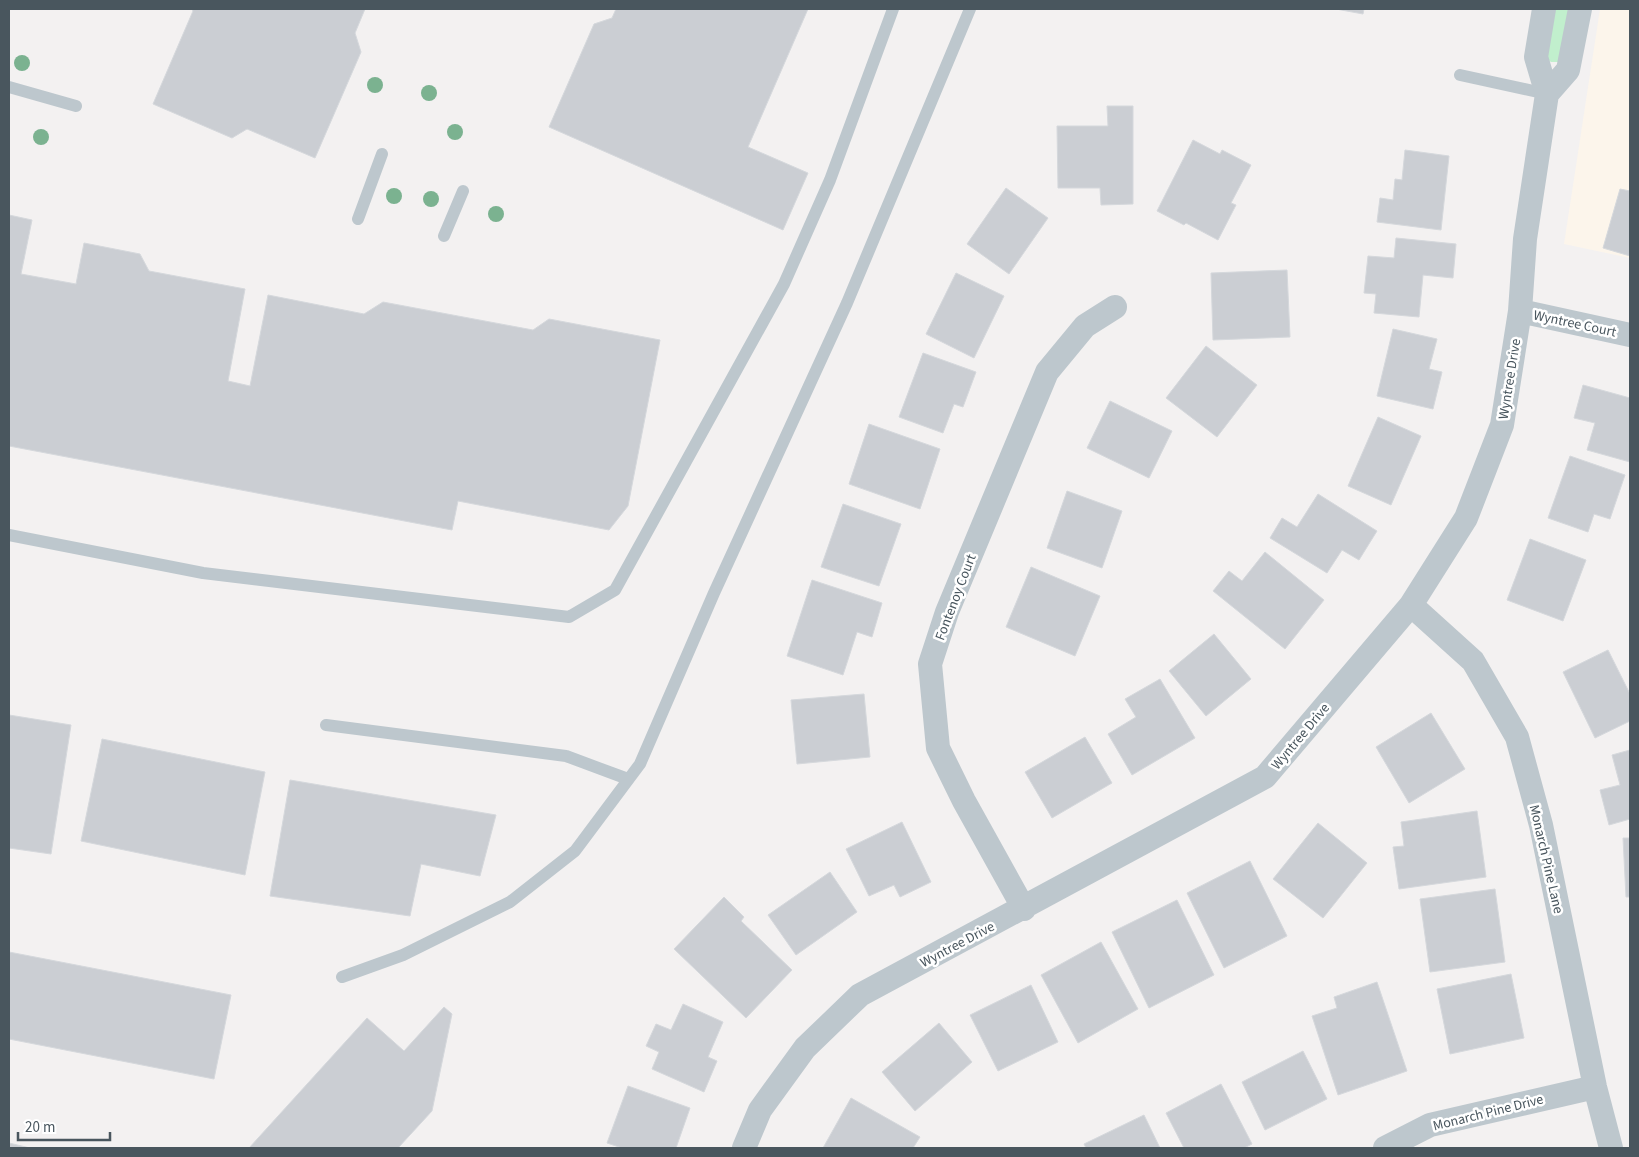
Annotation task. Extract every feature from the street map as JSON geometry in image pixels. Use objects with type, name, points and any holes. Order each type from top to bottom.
[{"type":"street","name":"Wyntree Drive","points":[[744,1148],[760,1110],[805,1048],[860,996],[1266,777],[1411,604],[1466,518],[1502,425],[1520,311],[1525,240],[1548,94],[1536,57],[1544,9]]},
{"type":"street","points":[[1548,94],[1568,70],[1580,9]]},
{"type":"street","name":"Fontenoy Court","points":[[1024,908],[964,801],[938,748],[930,664],[947,612],[1047,372],[1085,326],[1115,307]]},
{"type":"street","name":"Wyntree Court","points":[[1520,311],[1630,334]]},
{"type":"street","name":"Monarch Pine Lane","points":[[1411,604],[1473,661],[1517,737],[1541,825],[1595,1087],[1611,1148]]},
{"type":"street","name":"Monarch Pine Drive","points":[[1385,1148],[1430,1125],[1595,1087]]},
{"type":"lane","points":[[9,535],[203,573],[569,617],[592,604],[615,590],[784,284],[830,180],[893,9]]},
{"type":"lane","points":[[342,977],[402,955],[510,902],[574,851],[640,764],[714,593],[847,304],[970,9]]},
{"type":"lane","points":[[1460,75],[1548,94]]},
{"type":"lane","points":[[9,87],[76,106]]},
{"type":"lane","points":[[358,219],[382,154]]},
{"type":"lane","points":[[444,236],[463,192]]},
{"type":"lane","points":[[326,725],[566,756],[628,779]]},
{"type":"shaded area","points":[[1600,9],[1630,9],[1630,258],[1564,244]]},
{"type":"green space","points":[[1555,9],[1575,9],[1560,62],[1551,62],[1546,58]]},
{"type":"building","points":[[192,9],[365,9],[355,33],[361,52],[315,158],[247,129],[232,138],[153,104],[193,11]]},
{"type":"building","points":[[616,9],[808,9],[748,147],[808,173],[783,230],[549,127],[594,24],[612,18]]},
{"type":"building","points":[[1336,9],[1364,9],[1363,14]]},
{"type":"building","points":[[1107,106],[1133,106],[1133,204],[1101,205],[1100,188],[1058,188],[1057,126],[1108,126]]},
{"type":"building","points":[[1193,140],[1220,154],[1222,150],[1251,165],[1231,203],[1236,205],[1218,240],[1186,223],[1184,225],[1157,211]]},
{"type":"building","points":[[1405,150],[1449,156],[1441,230],[1377,222],[1380,198],[1393,200],[1395,179],[1402,180]]},
{"type":"building","points":[[1006,188],[1048,218],[1009,274],[967,244]]},
{"type":"building","points":[[1620,189],[1630,191],[1630,256],[1603,248]]},
{"type":"building","points":[[9,215],[32,220],[21,274],[76,284],[84,243],[140,254],[149,271],[245,289],[228,381],[250,386],[268,295],[364,314],[383,302],[533,330],[549,319],[660,340],[628,506],[609,530],[458,501],[452,530],[9,446]]},
{"type":"building","points":[[1396,238],[1456,244],[1453,278],[1423,275],[1419,317],[1374,313],[1376,294],[1364,293],[1368,256],[1394,258]]},
{"type":"building","points":[[1287,270],[1290,337],[1213,340],[1211,273]]},
{"type":"building","points":[[956,273],[1004,296],[974,358],[926,334]]},
{"type":"building","points":[[1393,329],[1437,339],[1429,369],[1442,372],[1433,409],[1377,396]]},
{"type":"building","points":[[1206,346],[1257,385],[1217,437],[1166,398]]},
{"type":"building","points":[[923,353],[976,372],[963,407],[954,404],[943,433],[899,417]]},
{"type":"building","points":[[1583,385],[1630,398],[1630,462],[1587,450],[1595,423],[1574,418]]},
{"type":"building","points":[[1110,401],[1172,431],[1149,478],[1087,448]]},
{"type":"building","points":[[1378,417],[1421,436],[1391,505],[1348,486]]},
{"type":"building","points":[[869,424],[940,449],[920,509],[849,484]]},
{"type":"building","points":[[1570,456],[1625,475],[1610,519],[1594,514],[1588,532],[1548,518]]},
{"type":"building","points":[[1067,491],[1122,511],[1102,568],[1047,548]]},
{"type":"building","points":[[1318,494],[1377,531],[1359,560],[1342,550],[1327,573],[1270,538],[1282,518],[1297,527]]},
{"type":"building","points":[[843,504],[901,524],[879,586],[821,567]]},
{"type":"building","points":[[1530,539],[1586,560],[1563,621],[1507,600]]},
{"type":"building","points":[[1265,552],[1324,600],[1285,649],[1213,591],[1229,571],[1242,581]]},
{"type":"building","points":[[1031,567],[1100,596],[1075,656],[1006,627]]},
{"type":"building","points":[[812,580],[882,603],[872,637],[857,632],[843,675],[787,656]]},
{"type":"building","points":[[1214,634],[1251,679],[1206,716],[1169,671]]},
{"type":"building","points":[[1608,650],[1630,694],[1630,721],[1595,738],[1563,672]]},
{"type":"building","points":[[1160,679],[1195,738],[1132,775],[1108,734],[1136,717],[1125,699]]},
{"type":"building","points":[[864,694],[870,757],[797,764],[791,700]]},
{"type":"building","points":[[1431,713],[1465,769],[1409,803],[1376,747]]},
{"type":"building","points":[[9,715],[71,725],[51,854],[9,848]]},
{"type":"building","points":[[1085,737],[1112,783],[1052,818],[1025,772]]},
{"type":"building","points":[[102,739],[265,772],[245,875],[81,841]]},
{"type":"building","points":[[1630,750],[1630,819],[1609,825],[1600,790],[1620,785],[1612,755]]},
{"type":"building","points":[[290,780],[496,815],[480,876],[421,864],[410,916],[270,896]]},
{"type":"building","points":[[1477,811],[1486,877],[1399,889],[1393,847],[1404,846],[1401,822]]},
{"type":"building","points":[[902,822],[931,882],[900,897],[894,885],[869,896],[846,849]]},
{"type":"building","points":[[1318,823],[1367,863],[1323,918],[1273,879]]},
{"type":"building","points":[[1623,838],[1630,838],[1630,897],[1626,897]]},
{"type":"building","points":[[1250,861],[1287,936],[1224,968],[1187,893]]},
{"type":"building","points":[[830,872],[857,912],[796,955],[768,915]]},
{"type":"building","points":[[1495,889],[1505,962],[1430,972],[1420,899]]},
{"type":"building","points":[[724,897],[744,917],[741,921],[792,970],[746,1018],[674,949]]},
{"type":"building","points":[[1177,900],[1214,975],[1149,1008],[1112,932]]},
{"type":"building","points":[[1101,942],[1138,1009],[1078,1043],[1041,975]]},
{"type":"building","points":[[9,952],[231,995],[214,1079],[9,1039]]},
{"type":"building","points":[[1511,974],[1524,1038],[1450,1054],[1437,989]]},
{"type":"building","points":[[1377,982],[1407,1071],[1338,1095],[1312,1016],[1337,1008],[1334,997]]},
{"type":"building","points":[[1031,985],[1058,1042],[998,1071],[970,1015]]},
{"type":"building","points":[[683,1004],[723,1022],[708,1057],[717,1061],[704,1092],[652,1069],[659,1052],[646,1046],[656,1024],[671,1030]]},
{"type":"building","points":[[444,1007],[452,1014],[432,1111],[398,1148],[249,1148],[367,1018],[404,1051]]},
{"type":"building","points":[[939,1023],[972,1062],[915,1111],[882,1072]]},
{"type":"building","points":[[1303,1051],[1327,1099],[1265,1130],[1242,1082]]},
{"type":"building","points":[[1221,1084],[1252,1144],[1244,1148],[1184,1148],[1166,1113]]},
{"type":"building","points":[[628,1086],[690,1108],[676,1148],[622,1148],[607,1143]]},
{"type":"building","points":[[851,1098],[920,1137],[913,1148],[823,1148]]},
{"type":"building","points":[[1144,1115],[1160,1148],[1086,1148],[1084,1144]]},
{"type":"building","points":[[9,1143],[30,1148],[9,1148]]}]
